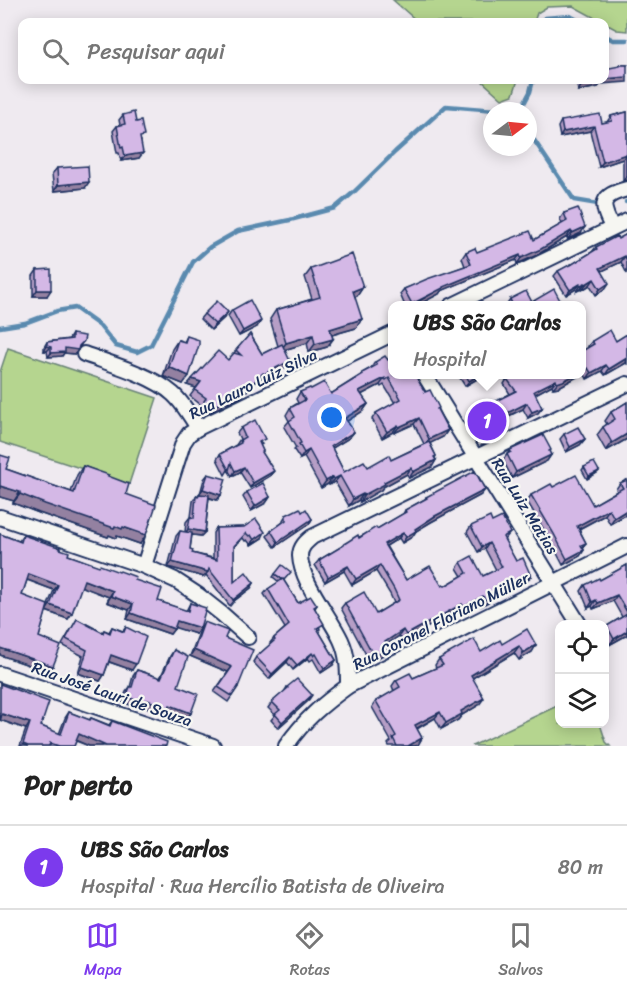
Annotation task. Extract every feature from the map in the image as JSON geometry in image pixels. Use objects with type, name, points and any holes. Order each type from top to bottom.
[{"type":"street","points":[[612,227],[606,216],[605,200],[609,195],[627,189]]},
{"type":"street","points":[[461,301],[627,221]]},
{"type":"street","name":"Rua Lauro Luiz Silva","points":[[144,566],[183,443],[189,434],[388,336]]},
{"type":"street","points":[[84,354],[148,378],[162,386],[174,395],[198,428]]},
{"type":"street","name":"Rua Luiz Matias","points":[[426,379],[577,620]]},
{"type":"street","points":[[348,686],[347,658],[341,641],[307,579],[300,554],[303,544],[312,537],[627,384]]},
{"type":"street","points":[[0,517],[144,566],[175,580],[198,595],[248,637]]},
{"type":"street","name":"Rua Coronel Floriano Müller","points":[[286,746],[303,723],[348,686],[627,546]]},
{"type":"street","name":"Rua José Lauri de Souza","points":[[0,674],[213,746]]},
{"type":"green space","points":[[393,0],[627,0],[627,31],[617,30],[609,26],[609,18],[595,18],[573,6],[547,7],[537,13],[535,18],[413,18]]},
{"type":"green space","points":[[485,84],[517,84],[513,95],[502,99]]},
{"type":"green space","points":[[8,348],[157,398],[129,484],[0,442],[0,372]]},
{"type":"green space","points":[[555,707],[555,728],[601,728],[606,742],[610,746],[472,746]]},
{"type":"building","points":[[627,65],[627,77],[609,79],[609,68]]},
{"type":"building","points":[[134,112],[136,122],[141,121],[144,136],[140,137],[143,153],[125,156],[123,147],[121,148],[117,126],[125,124],[123,115]]},
{"type":"building","points":[[627,112],[627,176],[626,154],[603,162],[594,126],[563,132],[561,121],[600,114],[602,123],[612,121],[611,116]]},
{"type":"building","points":[[88,166],[89,182],[58,185],[57,168]]},
{"type":"building","points":[[578,208],[585,227],[572,233],[571,231],[521,258],[520,255],[443,287],[418,301],[410,301],[404,289],[471,264],[466,252],[475,248],[477,252],[530,231],[534,240],[567,221],[564,213]]},
{"type":"building","points":[[627,234],[627,261],[625,256],[600,268],[609,283],[600,289],[594,279],[570,290],[558,271],[597,249],[596,247],[617,236],[618,239]]},
{"type":"building","points":[[352,254],[363,287],[353,291],[362,319],[330,329],[333,339],[315,344],[313,335],[286,343],[276,310],[320,297],[311,269]]},
{"type":"building","points":[[51,269],[51,290],[37,290],[37,270]]},
{"type":"building","points":[[554,289],[560,301],[534,301]]},
{"type":"building","points":[[526,291],[531,301],[511,301],[510,299]]},
{"type":"building","points":[[250,300],[261,321],[243,331],[232,310]]},
{"type":"building","points":[[217,301],[228,312],[215,324],[204,314]]},
{"type":"building","points":[[610,330],[616,341],[627,334],[627,358],[609,369],[606,365],[591,373],[588,368],[586,369],[586,349],[594,344],[592,341]]},
{"type":"building","points":[[72,334],[85,336],[78,350],[65,348],[65,352],[51,353],[51,347],[47,346],[47,342],[72,339]]},
{"type":"building","points":[[250,334],[262,354],[282,344],[290,361],[263,373],[246,390],[212,407],[204,401],[206,398],[195,390],[201,382],[192,379],[218,351],[228,360],[234,353],[241,355],[236,350]]},
{"type":"building","points":[[187,336],[199,340],[189,376],[169,367],[178,340],[185,342]]},
{"type":"building","points":[[385,356],[388,360],[388,379],[359,391],[368,404],[345,418],[354,432],[331,446],[344,472],[364,461],[368,467],[389,455],[391,460],[429,442],[436,460],[413,472],[411,468],[384,482],[385,484],[353,499],[340,476],[326,481],[309,450],[304,453],[289,421],[295,417],[290,408],[305,400],[300,392],[324,382],[331,394],[377,365],[375,362]]},
{"type":"building","points":[[390,379],[417,379],[425,392],[430,390],[448,430],[429,439],[419,418],[399,427],[398,425],[387,432],[376,413],[401,399]]},
{"type":"building","points":[[507,379],[567,379],[557,383],[556,380],[534,391],[542,408],[532,412],[527,403],[505,414],[508,420],[500,423],[501,427],[492,432],[491,429],[484,432],[474,412],[516,391]]},
{"type":"building","points":[[627,402],[627,434],[612,443],[603,427],[615,419],[611,412]]},
{"type":"building","points":[[255,420],[265,439],[259,442],[262,452],[274,471],[253,483],[244,467],[235,471],[231,463],[229,470],[220,454],[241,443],[240,440],[245,437],[241,428]]},
{"type":"building","points":[[578,427],[585,439],[570,447],[564,434]]},
{"type":"building","points":[[543,435],[551,450],[549,451],[551,455],[516,472],[507,454],[511,452],[510,450]]},
{"type":"building","points":[[0,455],[10,458],[6,469],[74,493],[83,466],[129,484],[126,494],[156,505],[146,535],[123,527],[122,529],[115,526],[114,528],[0,486]]},
{"type":"building","points":[[594,462],[599,471],[589,476],[584,467]]},
{"type":"building","points":[[475,471],[485,490],[435,516],[406,537],[403,533],[384,544],[406,580],[430,566],[442,586],[445,586],[467,573],[461,562],[472,556],[483,576],[502,567],[489,543],[482,547],[471,526],[490,517],[492,522],[502,517],[510,533],[503,537],[516,561],[523,558],[531,576],[493,593],[494,595],[485,600],[483,596],[464,607],[462,604],[406,635],[403,630],[385,642],[389,648],[374,656],[345,603],[364,592],[376,614],[399,600],[394,589],[380,565],[356,579],[348,566],[328,577],[319,560],[358,535],[359,538],[376,527],[377,529],[426,497]]},
{"type":"building","points":[[208,474],[226,479],[221,495],[203,489]]},
{"type":"building","points":[[576,475],[593,505],[623,488],[620,483],[627,480],[627,510],[614,518],[609,509],[577,526],[586,543],[581,545],[584,550],[567,559],[531,495],[551,484],[553,487]]},
{"type":"building","points":[[263,483],[270,497],[255,506],[247,492]]},
{"type":"building","points":[[199,494],[209,495],[205,532],[188,529],[190,517],[194,518],[196,496],[198,497]]},
{"type":"building","points":[[300,508],[302,512],[306,509],[312,519],[278,542],[271,531],[286,520],[286,515]]},
{"type":"building","points":[[256,519],[265,532],[254,540],[246,533],[234,546],[234,582],[246,572],[254,583],[234,601],[209,569],[208,572],[172,562],[180,531],[192,533],[190,549],[193,550],[192,553],[217,560],[216,528],[244,527]]},
{"type":"building","points":[[0,534],[21,542],[23,535],[61,548],[69,552],[68,555],[136,577],[135,580],[162,589],[158,601],[188,611],[190,603],[206,608],[200,628],[177,621],[174,629],[131,613],[133,604],[111,596],[113,591],[84,580],[72,613],[50,605],[58,585],[29,574],[22,595],[48,605],[39,637],[61,646],[53,666],[0,648]]},
{"type":"building","points":[[282,565],[291,572],[284,580],[275,574]]},
{"type":"building","points":[[627,565],[627,612],[617,595],[598,603],[596,600],[592,602],[585,585],[599,578],[600,580]]},
{"type":"building","points":[[283,579],[298,603],[311,596],[317,605],[314,607],[324,624],[317,628],[336,660],[324,668],[316,654],[314,656],[312,653],[297,665],[290,657],[272,674],[256,657],[289,625],[268,589]]},
{"type":"building","points":[[627,614],[627,631],[614,639],[609,625]]},
{"type":"building","points":[[77,619],[103,633],[104,630],[110,633],[112,627],[124,632],[126,627],[146,637],[136,664],[111,655],[104,675],[82,667],[87,650],[66,639]]},
{"type":"building","points":[[204,622],[228,631],[225,638],[253,650],[232,696],[218,687],[232,667],[194,650]]},
{"type":"building","points":[[527,629],[536,645],[523,653],[519,646],[471,675],[484,698],[446,723],[440,712],[415,725],[422,738],[408,746],[397,746],[393,738],[396,736],[376,701],[400,687],[396,680],[410,673],[413,678],[443,665],[439,659],[474,639],[481,652],[500,640],[502,644]]},
{"type":"building","points":[[174,650],[188,657],[178,686],[198,694],[191,713],[170,705],[169,708],[147,700],[146,703],[126,697],[137,670],[161,678]]},
{"type":"building","points":[[297,679],[312,695],[282,722],[275,714],[280,710],[272,702]]},
{"type":"building","points":[[0,684],[49,702],[41,726],[61,734],[69,712],[110,726],[112,721],[167,742],[166,746],[106,746],[79,734],[74,746],[59,746],[50,743],[49,746],[28,746],[23,744],[30,723],[2,714],[0,721]]},
{"type":"waterway","points":[[545,18],[570,16],[574,18]]},
{"type":"waterway","points":[[609,38],[627,40]]},
{"type":"waterway","points":[[525,102],[532,84]]},
{"type":"waterway","points":[[0,327],[25,323],[57,311],[75,308],[100,326],[116,346],[137,352],[151,345],[193,262],[210,247],[238,231],[335,208],[446,106],[483,109]]},
{"type":"waterway","points":[[537,144],[574,200],[598,204]]},
{"type":"place","name":"UBS São Carlos","points":[[487,421]]}]
